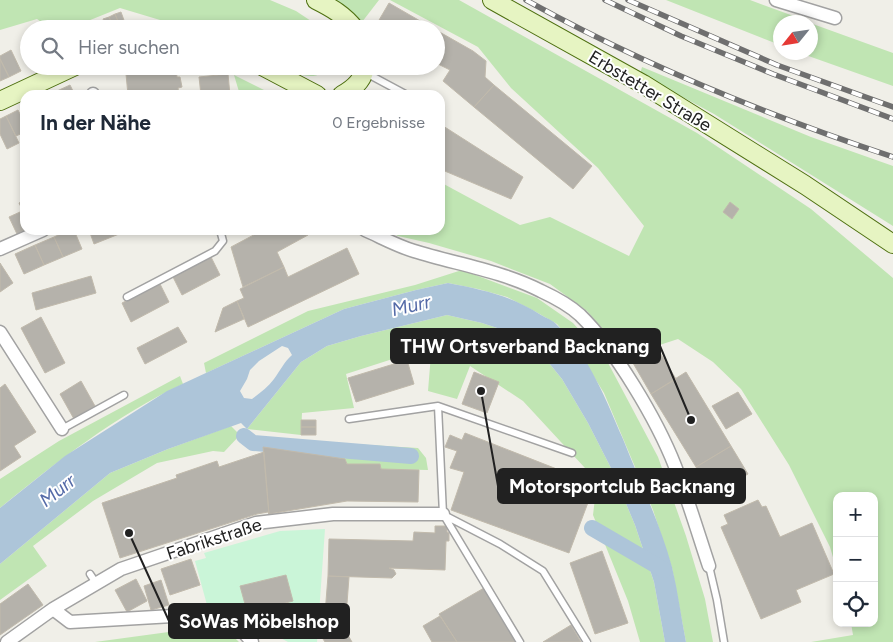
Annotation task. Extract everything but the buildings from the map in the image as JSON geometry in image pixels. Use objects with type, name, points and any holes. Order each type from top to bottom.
[{"type":"street","points":[[316,0],[340,14],[346,20]]},
{"type":"street","name":"Erbstetter Straße","points":[[492,0],[643,84],[805,185],[893,244]]},
{"type":"street","points":[[776,0],[835,18]]},
{"type":"street","points":[[25,90],[56,75]]},
{"type":"street","points":[[279,75],[308,90]]},
{"type":"street","points":[[349,90],[356,85],[362,75]]},
{"type":"street","points":[[0,102],[20,92]]},
{"type":"street","points":[[0,249],[32,235]]},
{"type":"street","points":[[376,235],[411,251],[475,268],[541,290],[566,304],[579,315],[606,346],[632,384],[655,423],[674,464],[709,566]]},
{"type":"street","points":[[0,332],[62,429]]},
{"type":"street","name":"Fabrikstraße","points":[[8,642],[93,578],[256,523],[333,514],[443,514]]},
{"type":"street","points":[[53,609],[70,622],[190,615],[221,621],[240,628],[252,642]]},
{"type":"lane","points":[[374,75],[398,90]]},
{"type":"lane","points":[[127,297],[215,251],[223,241],[221,235]]},
{"type":"lane","points":[[62,429],[124,395]]},
{"type":"lane","points":[[438,406],[443,514],[520,642]]},
{"type":"lane","points":[[349,419],[438,406],[572,453]]},
{"type":"lane","name":"Fabrikstraße","points":[[443,514],[500,544],[543,571],[587,642]]},
{"type":"lane","points":[[709,566],[724,642]]},
{"type":"green space","points":[[0,0],[270,0],[296,11],[310,20],[160,20],[120,8],[90,20],[20,20],[20,24],[0,30]]},
{"type":"green space","points":[[334,0],[379,0],[364,20],[359,20]]},
{"type":"green space","points":[[390,0],[459,0],[697,133],[811,209],[893,278],[893,642],[811,642],[853,635],[852,627],[878,627],[878,492],[833,492],[833,557],[830,547],[789,465],[741,389],[713,362],[678,339],[623,357],[613,341],[587,311],[550,284],[491,261],[396,235],[445,235],[445,185],[520,225],[550,217],[629,256],[644,226],[598,168],[511,88],[478,47],[445,29],[445,20],[427,20]]},
{"type":"green space","points":[[666,0],[750,0],[791,15],[773,15],[773,42]]},
{"type":"green space","points":[[818,26],[893,53],[893,86],[818,59]]},
{"type":"green space","points":[[642,67],[811,137],[893,166],[893,226],[714,114],[640,74]]},
{"type":"green space","points":[[234,75],[264,90],[238,90]]},
{"type":"green space","points":[[462,270],[537,298],[573,323],[607,361],[658,457],[686,536],[705,599],[713,642],[686,642],[672,568],[653,510],[604,393],[573,343],[557,324],[536,312],[507,297],[448,283],[344,309],[206,373],[204,363],[308,311],[415,285]]},
{"type":"green space","points":[[447,315],[482,323],[515,334],[540,352],[562,379],[588,423],[611,468],[635,525],[654,582],[665,642],[640,642],[628,601],[593,515],[597,481],[523,401],[470,366],[457,399],[428,391],[431,354],[405,355],[346,374],[354,408],[302,413],[301,435],[247,429],[301,362],[327,346]]},
{"type":"green space","points":[[180,376],[183,384],[135,410],[88,440],[0,508],[0,479],[59,441]]},
{"type":"green space","points":[[231,426],[240,435],[224,452],[213,451],[157,463],[93,501],[33,546],[47,566],[0,600],[0,564],[110,473]]},
{"type":"green space","points":[[255,438],[418,448],[426,458],[428,470],[381,469],[380,464],[347,464],[345,459],[255,447]]},
{"type":"green space","points":[[325,529],[317,642],[288,642],[230,611],[207,605],[195,561],[206,558],[204,553],[280,531]]},
{"type":"green space","points":[[198,628],[233,636],[239,642],[95,642]]},
{"type":"water","name":"Murr","points":[[448,283],[507,298],[554,322],[578,349],[596,379],[662,534],[672,567],[686,642],[665,642],[654,582],[635,525],[611,468],[588,423],[562,379],[540,352],[515,334],[482,323],[447,315],[327,346],[301,362],[247,429],[241,423],[168,449],[110,473],[0,564],[0,508],[65,456],[167,391],[344,309]],"holes":[[[282,346],[288,348],[292,355],[272,382],[252,399],[244,398],[240,391],[250,370],[259,361]]]},
{"type":"waterway","points":[[244,436],[253,443],[411,456]]},
{"type":"waterway","points":[[592,528],[664,570]]},
{"type":"railway","points":[[526,0],[615,46],[706,87],[799,124],[893,157]]},
{"type":"railway","points":[[605,0],[681,36],[773,74],[893,119]]},
{"type":"railway","points":[[628,0],[777,65],[893,107]]},
{"type":"place","name":"Motorsportclub Backnang","points":[[481,391]]},
{"type":"place","name":"THW Ortsverband Backnang","points":[[691,420]]},
{"type":"place","name":"SoWas Möbelshop","points":[[129,533]]}]
